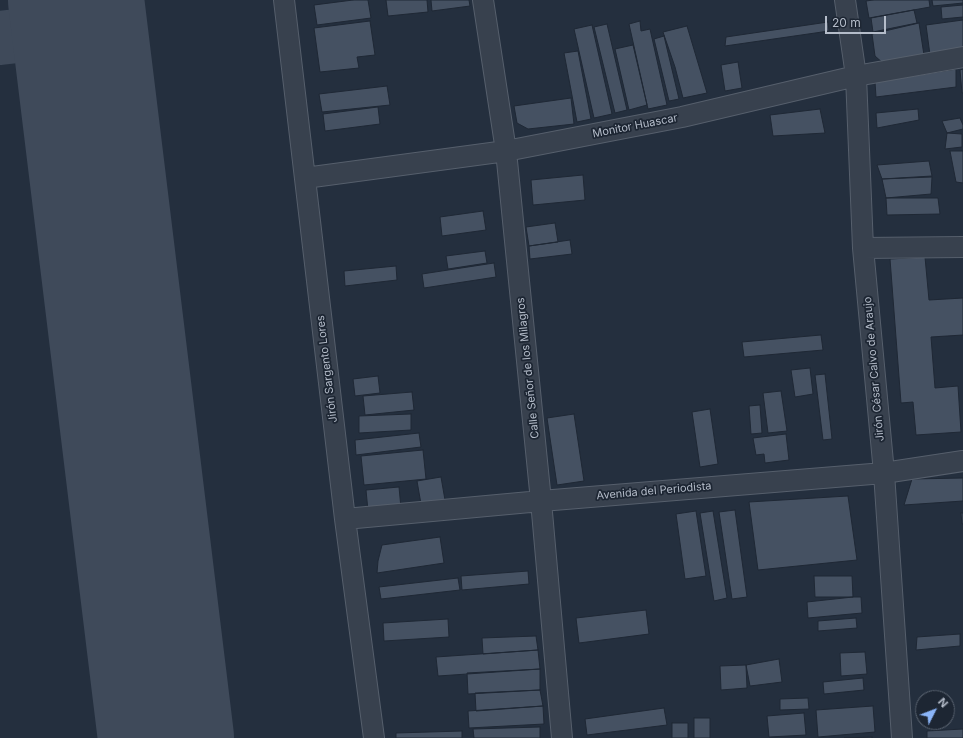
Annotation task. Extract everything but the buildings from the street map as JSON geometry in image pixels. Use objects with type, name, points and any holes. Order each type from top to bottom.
[{"type":"street","name":"Jirón Sargento Lores","points":[[284,0],[345,519],[374,738]]},
{"type":"street","name":"Calle Señor de los Milagros","points":[[483,0],[506,151],[541,500],[562,738]]},
{"type":"street","name":"Jirón César Calvo de Araujo","points":[[846,0],[856,76],[863,248],[884,473],[902,738]]},
{"type":"street","name":"Monitor Huascar","points":[[305,178],[506,151],[682,117],[856,76],[963,57]]},
{"type":"street","points":[[863,248],[963,247]]},
{"type":"street","name":"Avenida del Periodista","points":[[345,519],[541,500],[884,473],[963,460]]},
{"type":"taxiway","points":[[0,38],[79,29]]},
{"type":"runway","points":[[76,0],[166,738]]}]
